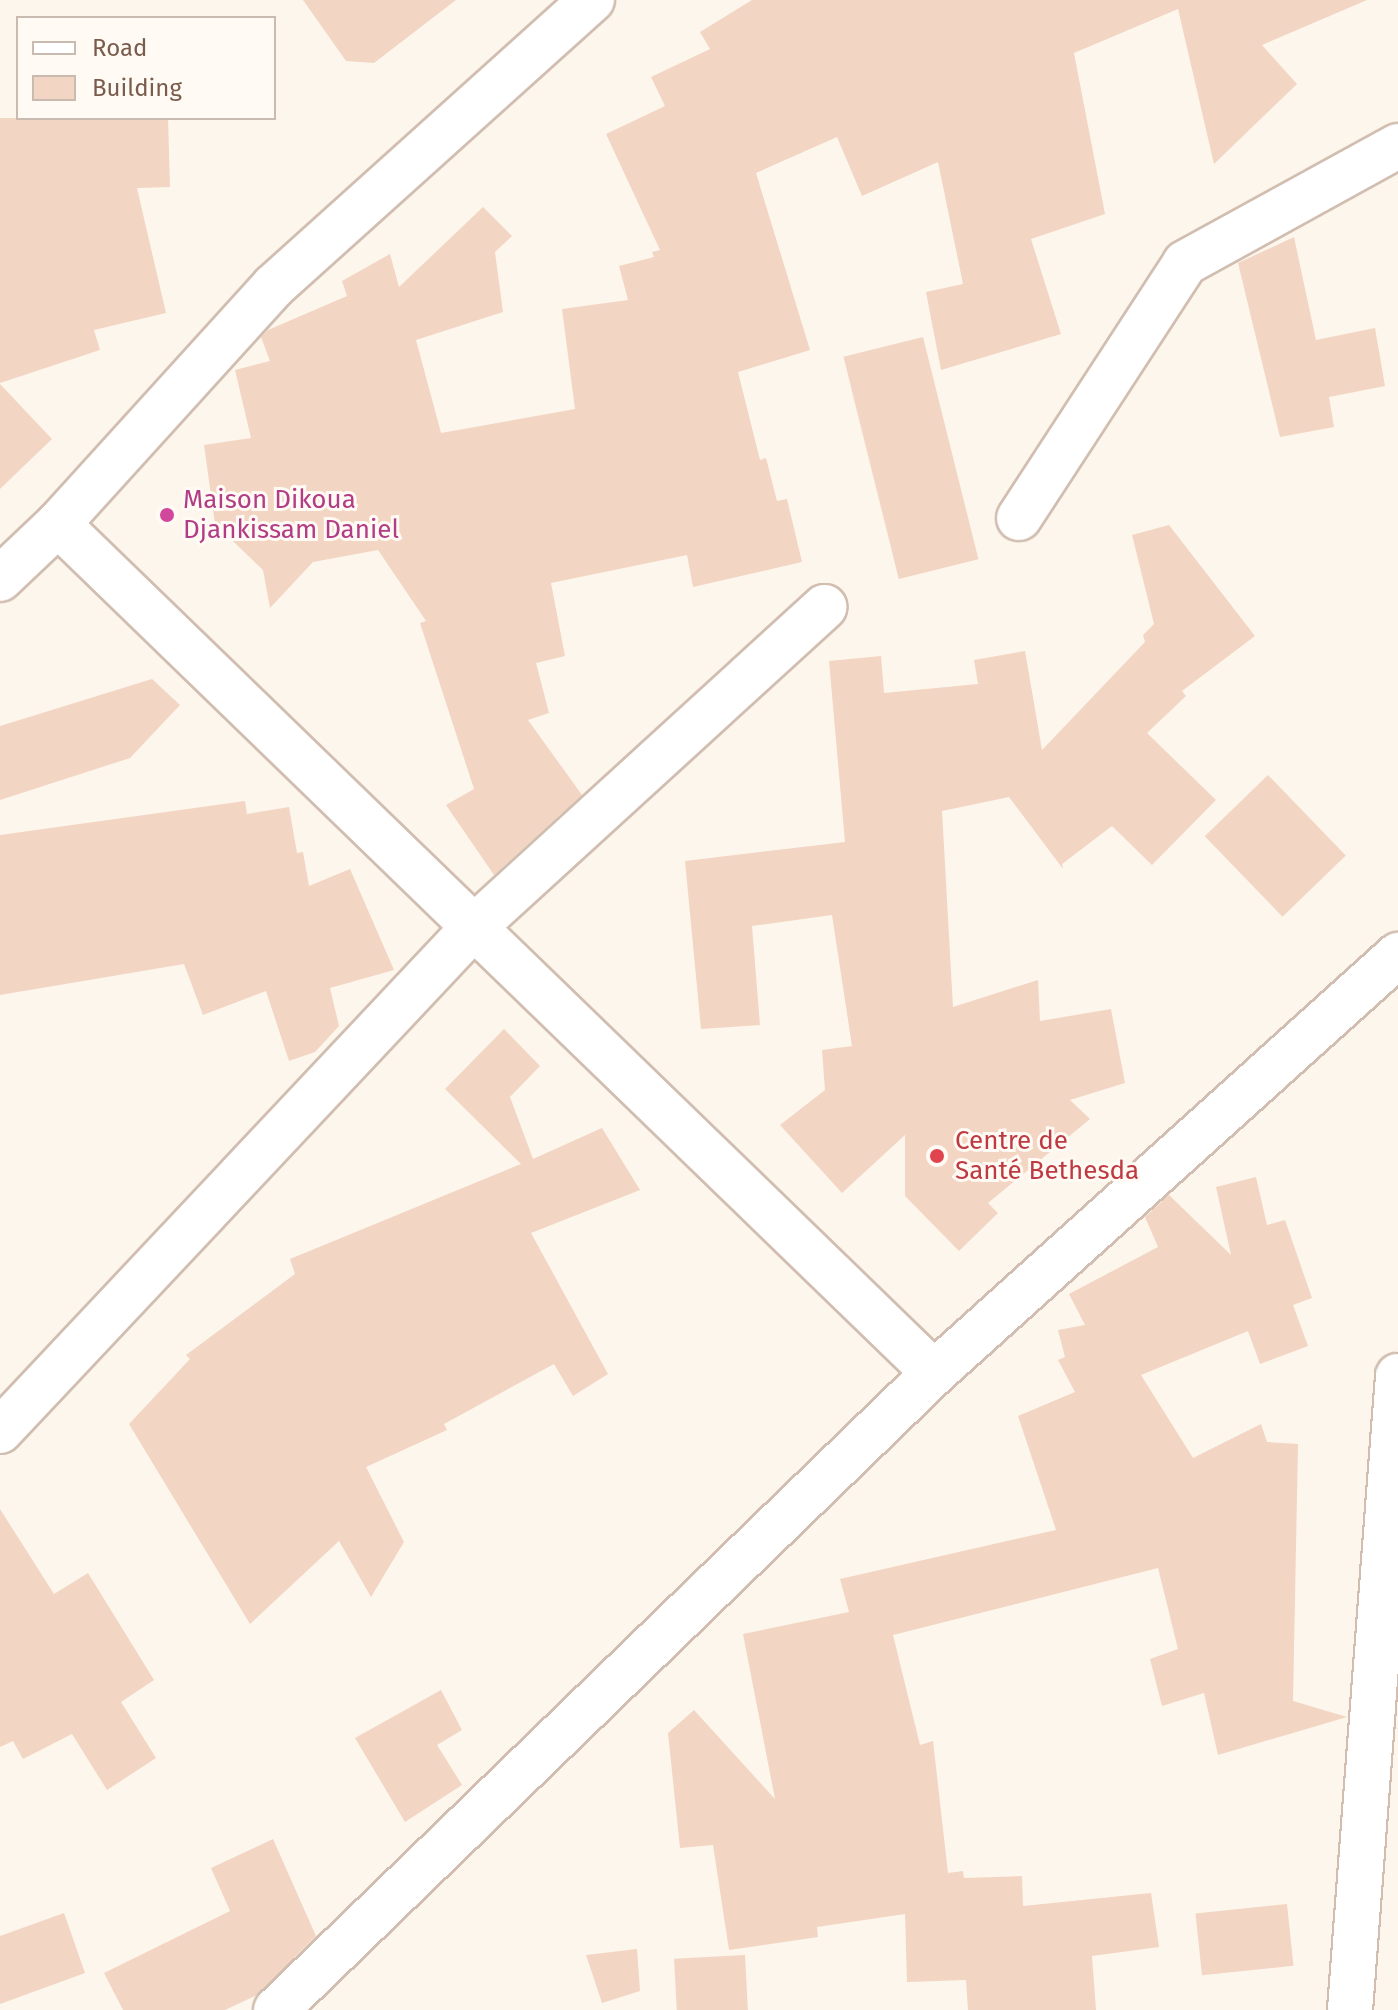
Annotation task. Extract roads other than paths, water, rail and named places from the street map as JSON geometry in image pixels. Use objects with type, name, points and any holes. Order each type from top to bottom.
[{"type":"street","points":[[0,579],[58,524],[274,286],[592,0]]},
{"type":"street","points":[[1019,518],[1185,263],[1398,146]]},
{"type":"street","points":[[58,524],[934,1373]]},
{"type":"street","points":[[0,1431],[473,928],[825,607]]},
{"type":"street","points":[[276,2010],[934,1373],[1398,955]]},
{"type":"street","points":[[1350,2010],[1393,1502],[1398,1376]]},
{"type":"place","name":"Maison Dikoua Djankissam Daniel","points":[[167,515]]},
{"type":"place","name":"Centre de Santé Bethesda","points":[[937,1156]]}]
